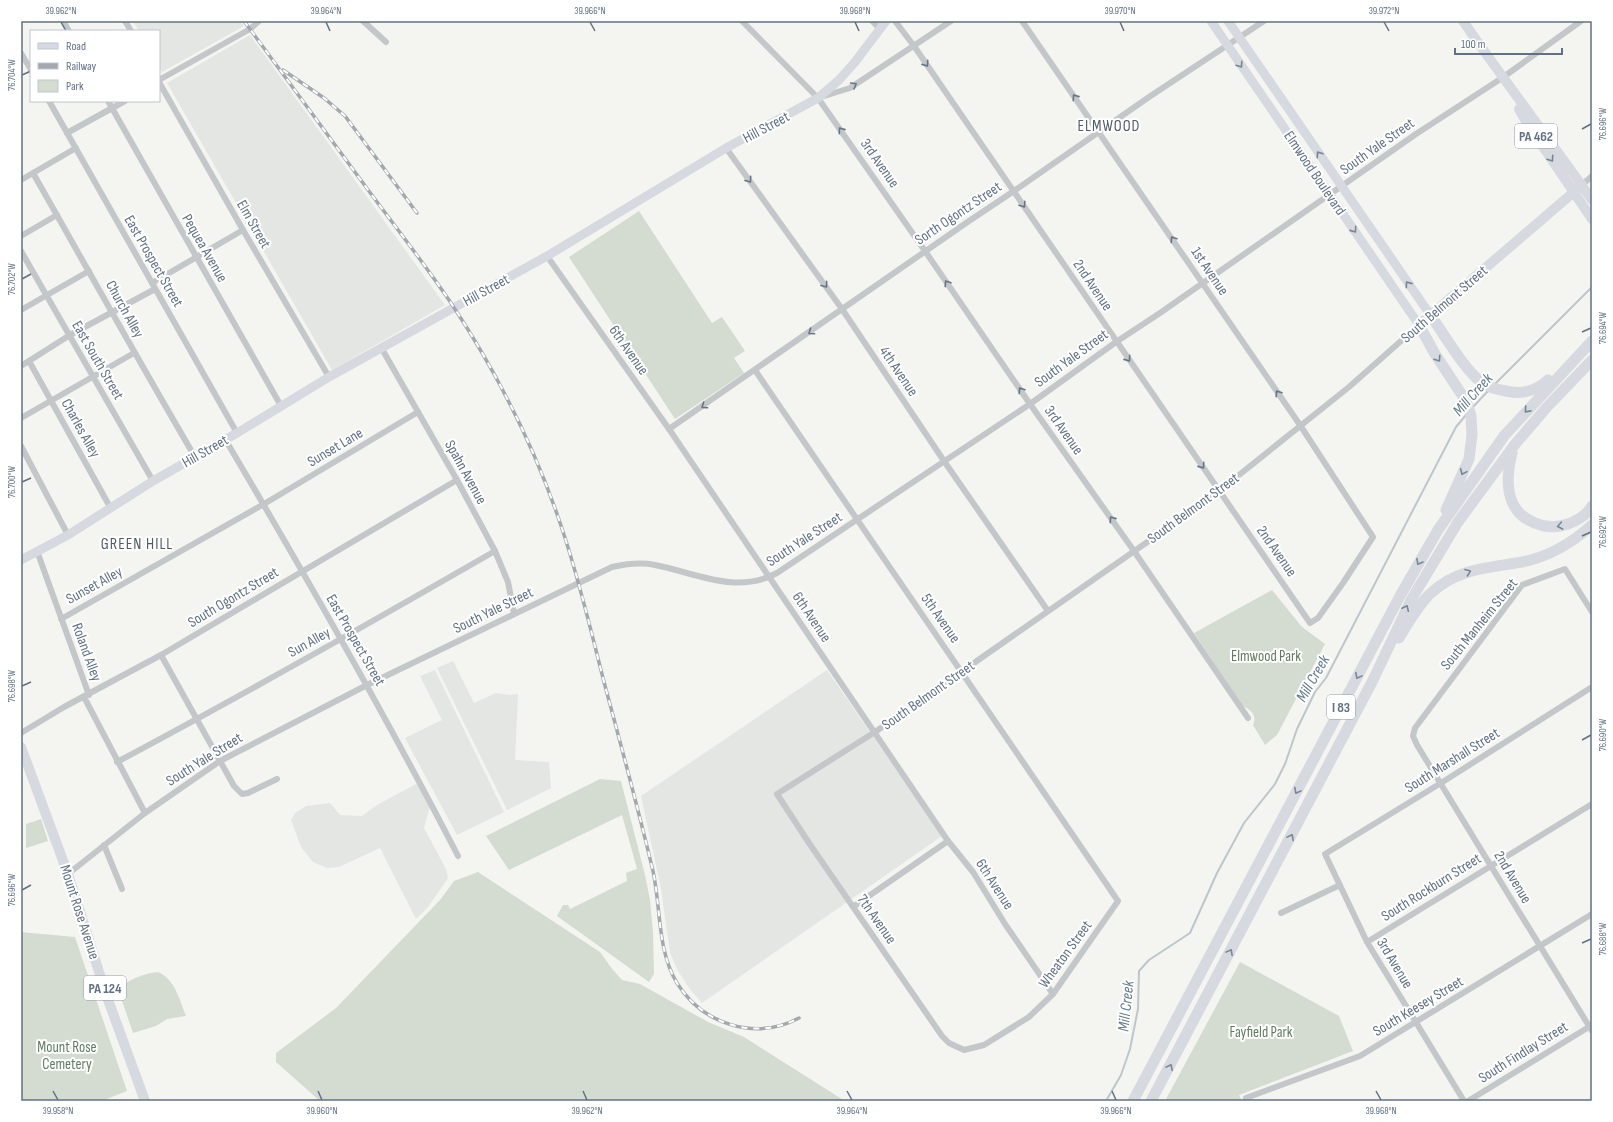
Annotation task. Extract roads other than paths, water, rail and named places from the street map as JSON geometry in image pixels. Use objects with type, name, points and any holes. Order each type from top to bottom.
[{"type":"highway","points":[[1431,316],[1461,360],[1477,378],[1484,384],[1502,390],[1524,392],[1540,387],[1580,352]]},
{"type":"highway","points":[[1419,325],[1435,354],[1466,401],[1471,416],[1472,435],[1469,459],[1428,546]]},
{"type":"highway","name":"I 83","points":[[1133,1101],[1400,596],[1428,546],[1504,436],[1580,352],[1592,341]]},
{"type":"highway","name":"I 83","points":[[1151,1101],[1372,682],[1410,600],[1458,522],[1514,446],[1547,407],[1592,360]]},
{"type":"highway","points":[[1514,446],[1507,478],[1509,495],[1517,511],[1525,519],[1549,527],[1562,526],[1576,521],[1592,506]]},
{"type":"highway","points":[[1372,682],[1421,603],[1432,591],[1458,576],[1477,568],[1524,562],[1544,555],[1575,538],[1592,525]]},
{"type":"main road","points":[[818,98],[839,80],[855,62],[886,21]]},
{"type":"main road","name":"Elmwood Boulevard","points":[[1211,21],[1419,325]]},
{"type":"main road","name":"Elmwood Boulevard","points":[[1228,21],[1431,316]]},
{"type":"main road","name":"PA 462","points":[[1463,21],[1502,78],[1592,200]]},
{"type":"main road","name":"PA 462","points":[[1502,78],[1527,123],[1592,219]]},
{"type":"main road","name":"Hill Street","points":[[21,560],[68,535],[110,507],[329,377],[548,256],[726,148],[818,98]]},
{"type":"main road","name":"South Belmont Street","points":[[1419,325],[1582,186]]},
{"type":"main road","name":"Mount Rose Avenue","points":[[21,747],[68,874],[107,997],[146,1101]]},
{"type":"street","points":[[63,21],[68,30]]},
{"type":"street","points":[[125,21],[130,30]]},
{"type":"street","points":[[160,80],[250,28],[259,21]]},
{"type":"street","points":[[363,21],[386,42]]},
{"type":"street","name":"3rd Avenue","points":[[742,21],[818,98],[1134,551],[1248,718]]},
{"type":"street","points":[[872,21],[880,29]]},
{"type":"street","name":"2nd Avenue","points":[[894,21],[914,46],[1310,623]]},
{"type":"street","name":"Hill Street","points":[[818,98],[850,88],[951,21]]},
{"type":"street","name":"1st Avenue","points":[[1022,21],[1300,425],[1373,537],[1318,618],[1310,623]]},
{"type":"street","name":"Sorth Ogontz Street","points":[[669,429],[925,251],[1264,21]]},
{"type":"street","name":"South Yale Street","points":[[68,874],[145,813],[220,761],[367,685],[612,567],[634,563],[653,564],[722,582],[738,583],[769,578],[1030,404],[1116,342],[1203,284],[1252,248],[1416,134],[1502,78],[1580,21]]},
{"type":"street","points":[[21,52],[30,68]]},
{"type":"street","name":"Elm Street","points":[[160,83],[243,230],[329,377]]},
{"type":"street","name":"East Prospect Street","points":[[50,102],[237,433]]},
{"type":"street","name":"Pequea Avenue","points":[[109,102],[281,406]]},
{"type":"street","points":[[67,133],[123,102]]},
{"type":"street","points":[[21,180],[76,148]]},
{"type":"street","name":"4th Avenue","points":[[726,148],[842,309],[944,461],[1048,611]]},
{"type":"street","name":"Church Alley","points":[[33,173],[134,353],[195,457]]},
{"type":"street","points":[[1582,186],[1592,176]]},
{"type":"street","points":[[21,236],[57,215]]},
{"type":"street","points":[[21,366],[70,335],[112,313],[196,258],[243,230]]},
{"type":"street","name":"East South Street","points":[[21,251],[153,481]]},
{"type":"street","name":"6th Avenue","points":[[548,256],[669,429],[948,841],[973,872],[1005,924],[1053,994]]},
{"type":"street","points":[[21,310],[89,271]]},
{"type":"street","name":"South Belmont Street","points":[[777,794],[875,732],[1219,491],[1348,387],[1419,325]]},
{"type":"street","name":"Spahn Avenue","points":[[382,348],[457,480],[495,551],[508,582],[514,613]]},
{"type":"street","points":[[21,418],[134,353]]},
{"type":"street","name":"Charles Alley","points":[[29,361],[110,507]]},
{"type":"street","name":"5th Avenue","points":[[755,370],[1118,901]]},
{"type":"street","name":"Sunset Lane","points":[[264,504],[418,412]]},
{"type":"street","name":"East Prospect Street","points":[[225,439],[264,504],[367,685],[414,770],[458,856]]},
{"type":"street","points":[[21,446],[68,535]]},
{"type":"street","name":"South Ogontz Street","points":[[21,733],[161,655],[457,480]]},
{"type":"street","name":"Sunset Alley","points":[[61,619],[264,504]]},
{"type":"street","name":"Roland Alley","points":[[37,551],[86,696],[117,762],[145,813]]},
{"type":"street","name":"Sun Alley","points":[[117,762],[198,719],[495,551]]},
{"type":"street","name":"South Manheim Street","points":[[1413,736],[1415,728],[1522,585],[1565,569],[1592,612]]},
{"type":"street","points":[[161,655],[234,786],[242,794],[248,793],[277,778]]},
{"type":"street","name":"South Marshall Street","points":[[1325,854],[1441,783],[1592,687]]},
{"type":"street","name":"2nd Avenue","points":[[1413,736],[1416,745],[1441,783],[1591,1028]]},
{"type":"street","name":"7th Avenue","points":[[777,794],[942,1036],[949,1043],[964,1050]]},
{"type":"street","name":"South Rockburn Street","points":[[1367,942],[1592,804]]},
{"type":"street","points":[[853,907],[948,841]]},
{"type":"street","points":[[104,845],[122,889]]},
{"type":"street","name":"3rd Avenue","points":[[1325,854],[1367,942],[1464,1101]]},
{"type":"street","points":[[1281,913],[1340,885]]},
{"type":"street","name":"Wheaton Street","points":[[964,1050],[984,1045],[1029,1017],[1053,994],[1118,901]]},
{"type":"street","name":"South Keesey Street","points":[[1247,1100],[1360,1056],[1592,914]]},
{"type":"street","name":"South Findlay Street","points":[[1468,1101],[1591,1028]]},
{"type":"waterway","name":"Mill Creek","points":[[1494,385],[1592,287]]},
{"type":"waterway","name":"Mill Creek","points":[[1472,408],[1488,391]]},
{"type":"waterway","name":"Mill Creek","points":[[1106,1101],[1121,1075],[1130,1049],[1138,1009],[1139,971],[1149,960],[1190,933],[1217,873],[1244,823],[1275,784],[1285,764],[1297,729],[1315,692],[1326,678],[1456,427],[1466,415]]},
{"type":"railway","points":[[244,21],[453,306],[487,362],[518,420],[556,510],[581,594],[653,871],[656,885],[660,928],[666,957],[677,983],[688,998],[701,1009],[716,1019],[732,1025],[748,1028],[765,1028],[782,1025],[799,1018]]},
{"type":"railway","points":[[283,70],[324,98],[345,116],[417,213]]},
{"type":"district","name":"ELMWOOD","points":[[1109,125]]},
{"type":"district","name":"GREEN HILL","points":[[137,543]]},
{"type":"park label","name":"Elmwood Park","points":[[1266,656]]},
{"type":"park label","name":"Fayfield Park","points":[[1261,1032]]},
{"type":"park label","name":"Mount Rose Cemetery","points":[[67,1056]]}]
